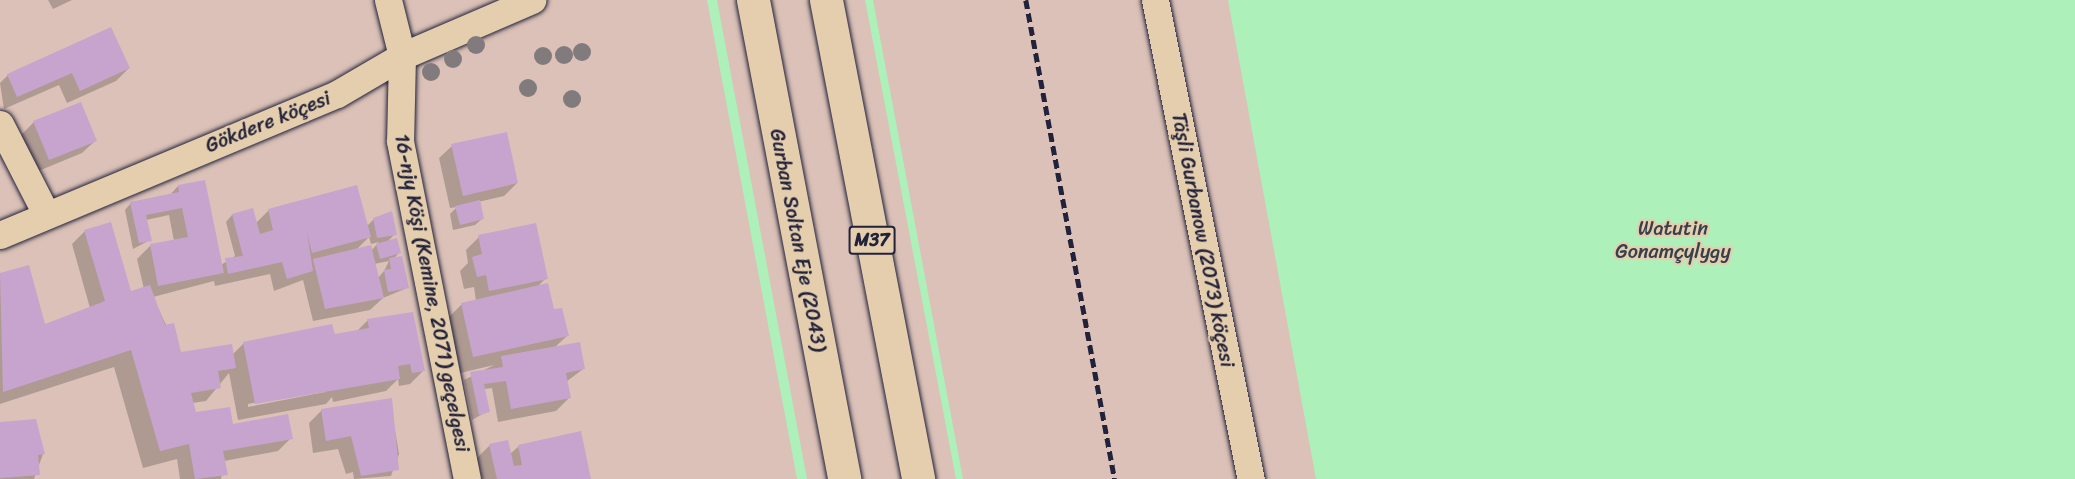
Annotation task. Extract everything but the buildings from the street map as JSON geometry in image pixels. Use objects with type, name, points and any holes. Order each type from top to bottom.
[{"type":"highway","name":"Gurban Soltan Eje (2043)","points":[[753,0],[844,479]]},
{"type":"highway","name":"M37","points":[[826,0],[918,479]]},
{"type":"street","name":"16-njy Köşi (Kemine, 2071) geçelgesi","points":[[388,0],[402,56],[400,141],[467,479]]},
{"type":"street","name":"Gökdere köçesi","points":[[0,235],[45,213],[337,94],[402,56],[532,0]]},
{"type":"street","name":"Täşli Gurbanow (2073) köçesi","points":[[1155,0],[1251,479]]},
{"type":"street","points":[[0,124],[45,213]]},
{"type":"green space","points":[[707,0],[717,0],[807,479],[797,479]]},
{"type":"green space","points":[[865,0],[873,0],[963,479],[956,479]]},
{"type":"green space","name":"Watutin Gonamçylygy","points":[[1228,0],[2075,0],[2075,479],[1316,479]]},
{"type":"railway","points":[[1026,0],[1115,479]]}]
